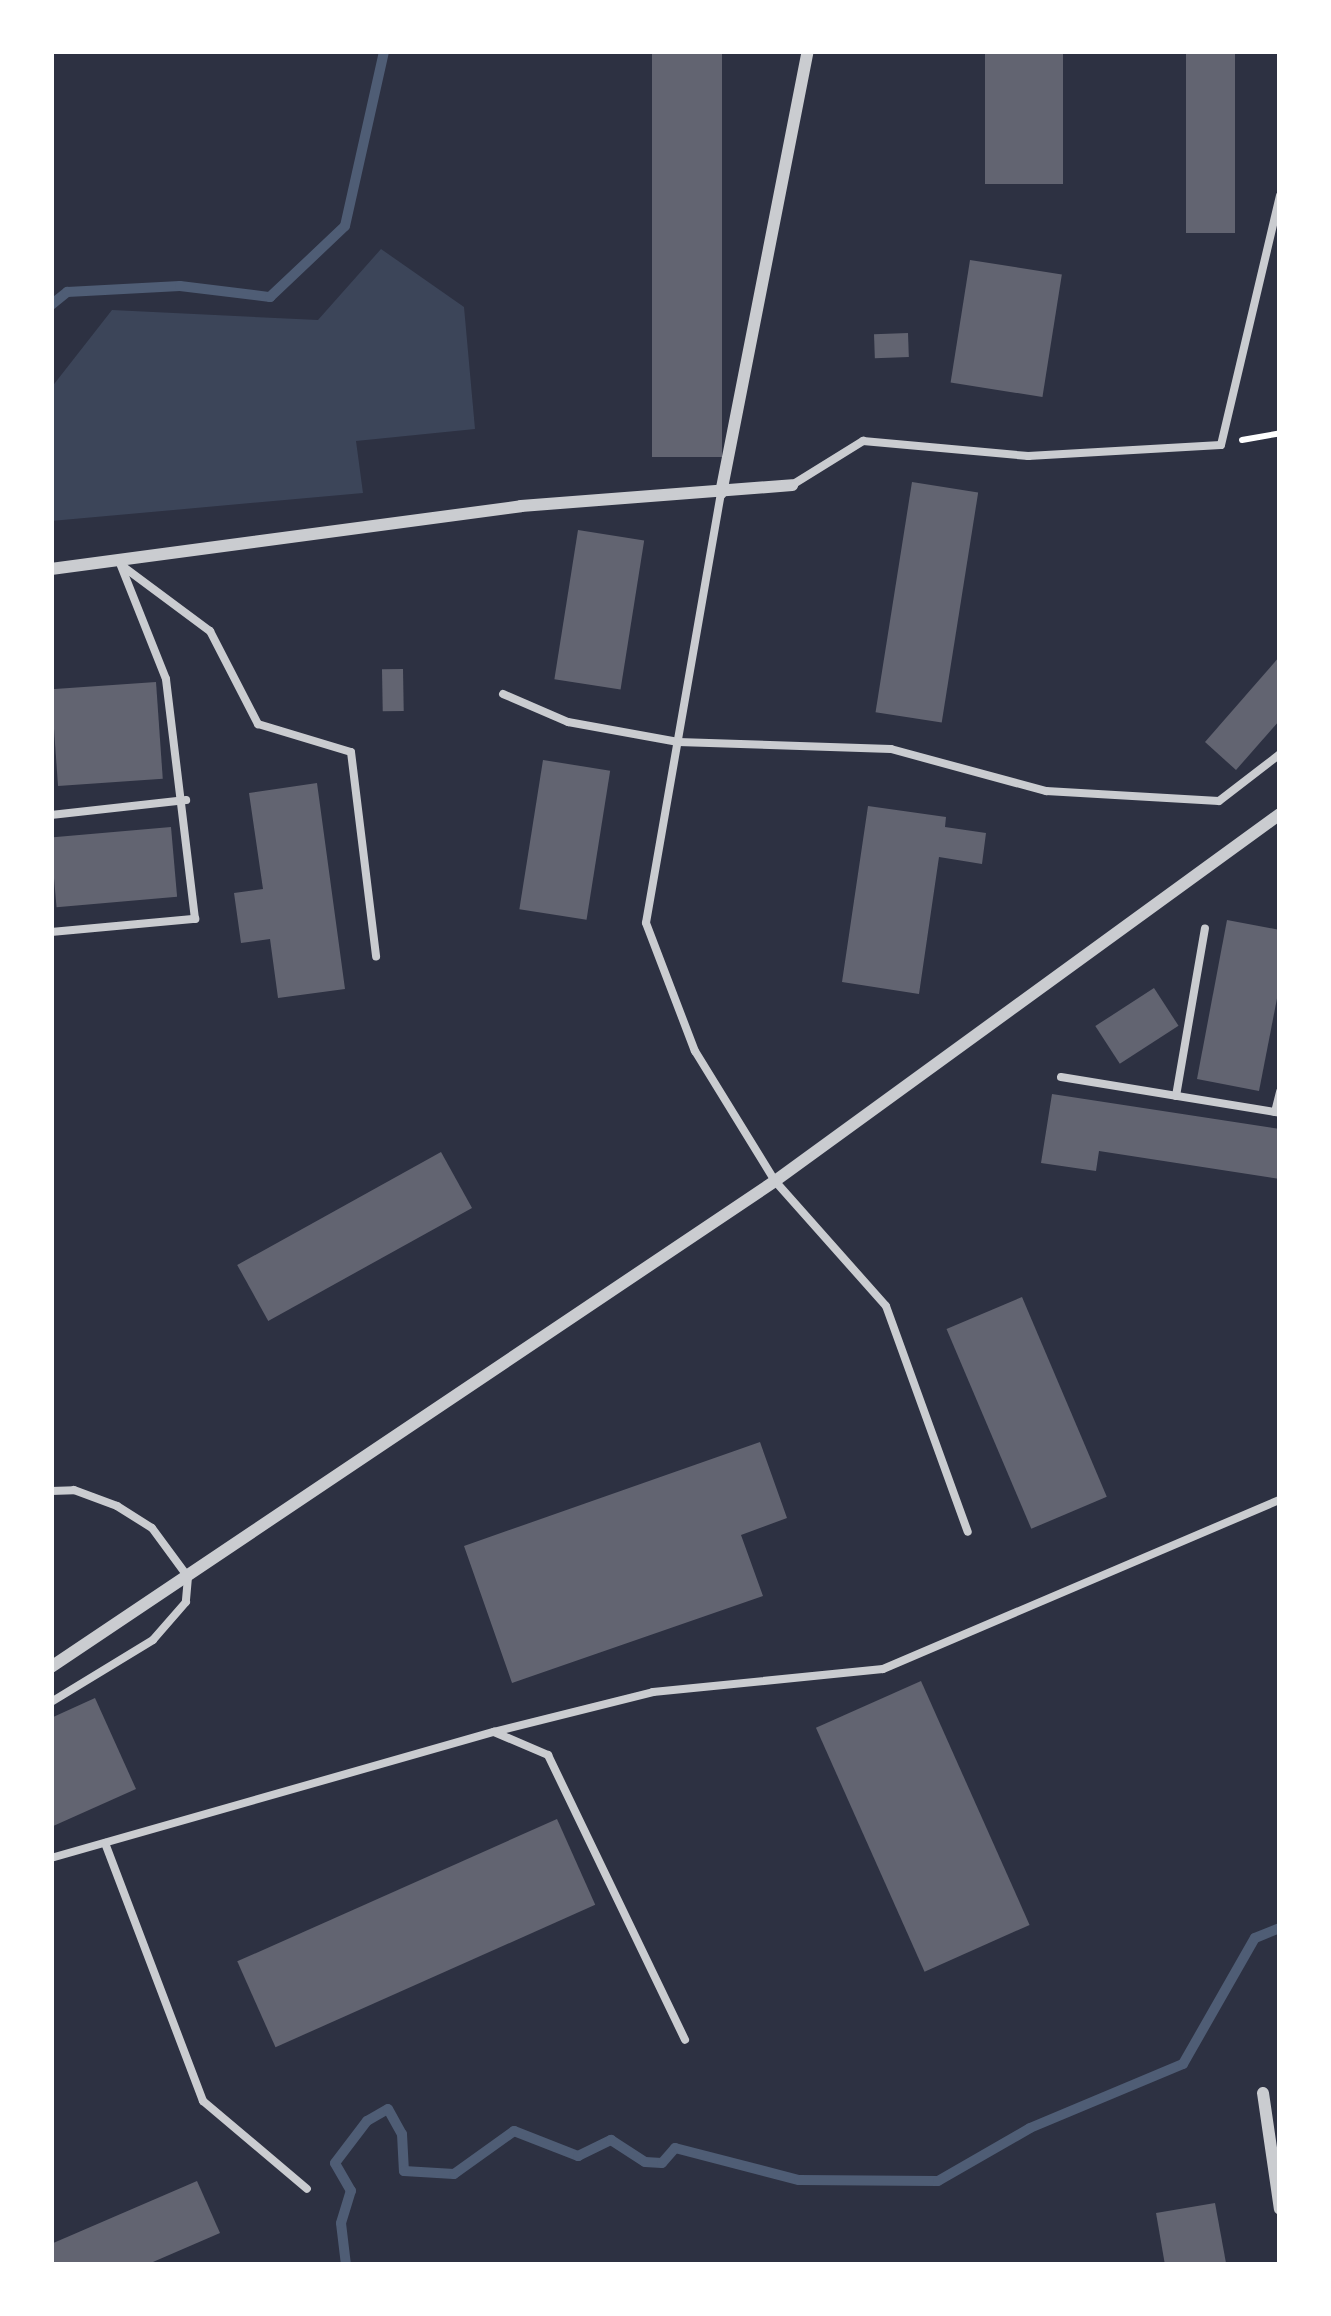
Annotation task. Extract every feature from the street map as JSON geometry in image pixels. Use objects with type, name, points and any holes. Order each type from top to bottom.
[{"type":"street","points":[[722,493],[808,51]]},
{"type":"street","points":[[51,568],[121,565],[520,506],[792,484]]},
{"type":"street","points":[[51,1667],[775,1181],[1280,814]]},
{"type":"street","points":[[1263,2093],[1280,2209]]},
{"type":"lane","points":[[792,484],[863,441],[1028,456],[1221,445],[1280,196]]},
{"type":"lane","points":[[722,493],[646,922],[694,1051],[775,1181],[886,1306],[968,1532]]},
{"type":"lane","points":[[51,932],[195,919],[185,800],[166,680],[121,565]]},
{"type":"lane","points":[[121,565],[210,632],[258,724],[351,752],[376,956]]},
{"type":"lane","points":[[503,694],[568,722],[678,742],[891,749],[1046,791],[1220,801],[1280,754]]},
{"type":"lane","points":[[51,814],[185,800]]},
{"type":"lane","points":[[1176,1096],[1205,928]]},
{"type":"lane","points":[[1061,1077],[1278,1112],[1280,1092]]},
{"type":"lane","points":[[51,1491],[74,1490],[117,1506],[152,1528],[188,1577],[186,1602],[164,1631],[51,1702]]},
{"type":"lane","points":[[51,1858],[494,1732],[653,1692],[883,1669],[1280,1500]]},
{"type":"lane","points":[[494,1732],[548,1755],[685,2040]]},
{"type":"lane","points":[[105,1843],[202,2101],[307,2189]]},
{"type":"path","points":[[1221,445],[1280,433]]},
{"type":"shaded area","points":[[381,249],[464,307],[475,429],[356,441],[363,493],[51,521],[51,388],[112,310],[318,320]]},
{"type":"building","points":[[652,51],[722,51],[722,457],[652,457]]},
{"type":"building","points":[[985,51],[1063,51],[1063,184],[985,184]]},
{"type":"building","points":[[1186,51],[1235,51],[1235,233],[1186,233]]},
{"type":"building","points":[[970,260],[1062,275],[1042,397],[951,382]]},
{"type":"building","points":[[908,333],[909,357],[875,358],[874,334]]},
{"type":"building","points":[[912,482],[978,492],[942,723],[876,712]]},
{"type":"building","points":[[578,530],[644,540],[621,690],[554,679]]},
{"type":"building","points":[[1280,656],[1280,720],[1236,770],[1205,742]]},
{"type":"building","points":[[382,669],[403,669],[404,711],[383,711]]},
{"type":"building","points":[[156,682],[163,779],[58,786],[51,689]]},
{"type":"building","points":[[543,760],[610,771],[587,920],[519,909]]},
{"type":"building","points":[[317,783],[345,989],[278,998],[270,939],[241,943],[234,893],[263,889],[249,793]]},
{"type":"building","points":[[868,806],[946,817],[945,827],[986,833],[982,864],[939,857],[919,994],[842,982]]},
{"type":"building","points":[[171,827],[177,897],[57,907],[51,837]]},
{"type":"building","points":[[1227,920],[1280,930],[1280,983],[1259,1091],[1197,1079]]},
{"type":"building","points":[[1154,988],[1179,1026],[1120,1064],[1095,1026]]},
{"type":"building","points":[[1052,1094],[1280,1129],[1280,1179],[1099,1151],[1096,1171],[1041,1163]]},
{"type":"building","points":[[441,1152],[472,1208],[268,1321],[237,1265]]},
{"type":"building","points":[[1022,1297],[1107,1497],[1031,1529],[947,1329]]},
{"type":"building","points":[[760,1442],[787,1518],[741,1535],[763,1596],[512,1683],[464,1546]]},
{"type":"building","points":[[921,1681],[1030,1925],[925,1972],[816,1728]]},
{"type":"building","points":[[95,1698],[136,1789],[51,1827],[51,1718]]},
{"type":"building","points":[[557,1819],[595,1905],[275,2047],[237,1961]]},
{"type":"building","points":[[197,2181],[220,2233],[146,2265],[51,2265],[51,2244]]},
{"type":"building","points":[[1215,2203],[1226,2263],[1165,2265],[1156,2213]]},
{"type":"waterway","points":[[51,305],[67,292],[180,286],[270,297],[345,226],[384,51]]},
{"type":"waterway","points":[[346,2265],[341,2223],[351,2191],[335,2163],[367,2121],[388,2109],[402,2134],[404,2171],[454,2174],[514,2131],[578,2156],[611,2140],[645,2162],[662,2163],[675,2148],[799,2180],[938,2181],[1030,2128],[1183,2064],[1255,1938],[1280,1928]]}]
